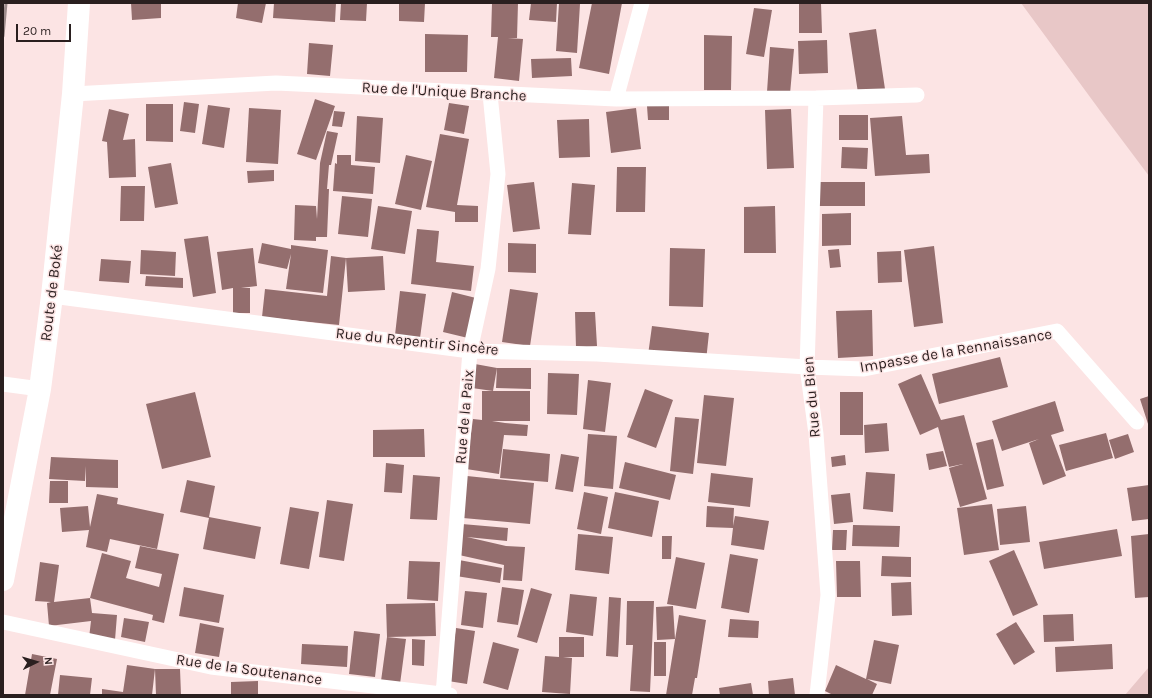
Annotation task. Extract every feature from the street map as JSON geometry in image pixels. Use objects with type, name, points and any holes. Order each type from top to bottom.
[{"type":"main road","name":"Route de Boké","points":[[3,580],[40,389],[52,296],[73,94],[79,3]]},
{"type":"street","points":[[616,99],[642,3]]},
{"type":"street","name":"Rue de l'Unique Branche","points":[[73,94],[276,83],[616,99],[816,98],[918,95]]},
{"type":"street","name":"Rue de la Paix","points":[[445,695],[470,351],[488,269],[498,174],[490,94]]},
{"type":"street","name":"Rue du Bien","points":[[816,98],[807,367],[816,434],[828,595],[817,695]]},
{"type":"street","name":"Rue du Repentir Sincère","points":[[52,296],[470,351],[597,354],[807,367]]},
{"type":"street","name":"Impasse de la Rennaissance","points":[[807,367],[864,369],[1057,331],[1137,422]]},
{"type":"street","points":[[3,384],[40,389]]},
{"type":"street","name":"Rue de la Soutenance","points":[[3,622],[211,667],[445,695]]},
{"type":"shaded area","points":[[1021,3],[1149,3],[1149,176],[1101,112]]},
{"type":"shaded area","points":[[1149,667],[1149,695],[1125,695]]},
{"type":"building","points":[[131,3],[161,3],[161,18],[132,20]]},
{"type":"building","points":[[238,3],[266,3],[262,23],[236,18]]},
{"type":"building","points":[[274,3],[336,3],[335,22],[273,18]]},
{"type":"building","points":[[341,3],[367,3],[366,21],[340,20]]},
{"type":"building","points":[[399,3],[425,3],[424,22],[399,21]]},
{"type":"building","points":[[492,3],[518,3],[517,38],[508,38],[523,39],[519,81],[494,78],[498,37],[491,37]]},
{"type":"building","points":[[531,3],[557,3],[556,22],[529,20]]},
{"type":"building","points":[[559,3],[580,4],[577,53],[556,51]]},
{"type":"building","points":[[592,3],[622,3],[609,74],[579,68]]},
{"type":"building","points":[[799,3],[821,3],[822,33],[799,33]]},
{"type":"building","points":[[754,8],[772,10],[764,57],[746,54]]},
{"type":"building","points":[[876,29],[885,89],[858,93],[849,33]]},
{"type":"building","points":[[425,34],[468,35],[467,72],[425,72]]},
{"type":"building","points":[[704,35],[732,36],[731,90],[704,90]]},
{"type":"building","points":[[827,40],[828,73],[799,74],[798,41]]},
{"type":"building","points":[[309,43],[333,45],[330,76],[307,74]]},
{"type":"building","points":[[770,47],[794,49],[790,94],[767,92]]},
{"type":"building","points":[[571,58],[572,76],[532,78],[531,59]]},
{"type":"building","points":[[315,99],[335,106],[316,160],[297,154]]},
{"type":"building","points":[[184,102],[199,104],[195,133],[180,131]]},
{"type":"building","points":[[449,103],[469,106],[464,134],[444,130]]},
{"type":"building","points":[[146,104],[173,104],[173,142],[146,141]]},
{"type":"building","points":[[208,105],[230,108],[224,148],[202,144]]},
{"type":"building","points":[[669,105],[669,120],[648,120],[647,106]]},
{"type":"building","points":[[249,108],[281,110],[278,164],[246,162]]},
{"type":"building","points":[[636,108],[641,149],[611,153],[606,112]]},
{"type":"building","points":[[109,109],[129,114],[123,140],[135,139],[136,177],[109,178],[107,142],[102,141]]},
{"type":"building","points":[[791,109],[794,168],[767,169],[765,110]]},
{"type":"building","points":[[334,111],[345,112],[342,127],[332,126]]},
{"type":"building","points":[[839,115],[868,115],[868,140],[839,140]]},
{"type":"building","points":[[357,116],[383,118],[380,163],[355,161]]},
{"type":"building","points":[[902,116],[906,155],[929,154],[930,173],[875,176],[870,118]]},
{"type":"building","points":[[589,119],[590,157],[559,158],[557,120]]},
{"type":"building","points":[[327,131],[338,133],[331,165],[329,165],[327,189],[329,189],[327,237],[316,237],[316,241],[294,240],[295,205],[316,206],[317,219],[320,163]]},
{"type":"building","points":[[440,134],[469,139],[457,205],[478,206],[478,222],[455,222],[455,212],[426,207]]},
{"type":"building","points":[[842,147],[868,148],[867,169],[841,168]]},
{"type":"building","points":[[337,155],[351,155],[351,165],[375,167],[373,194],[333,191]]},
{"type":"building","points":[[406,155],[432,161],[421,210],[395,204]]},
{"type":"building","points":[[171,163],[178,204],[155,208],[148,167]]},
{"type":"building","points":[[617,167],[646,167],[645,212],[616,212]]},
{"type":"building","points":[[274,170],[274,181],[248,183],[247,171]]},
{"type":"building","points":[[534,182],[540,229],[513,232],[507,185]]},
{"type":"building","points":[[819,182],[865,182],[865,206],[819,206]]},
{"type":"building","points":[[572,183],[595,185],[591,235],[568,234]]},
{"type":"building","points":[[121,186],[145,186],[144,221],[120,221]]},
{"type":"building","points":[[342,196],[372,199],[368,237],[338,234]]},
{"type":"building","points":[[378,206],[412,211],[405,254],[371,249]]},
{"type":"building","points":[[775,206],[776,253],[744,253],[744,207]]},
{"type":"building","points":[[851,213],[851,245],[822,246],[822,214]]},
{"type":"building","points":[[417,229],[439,231],[436,262],[474,266],[471,291],[411,284]]},
{"type":"building","points":[[208,236],[216,293],[193,297],[184,239]]},
{"type":"building","points":[[262,243],[291,249],[291,245],[328,250],[323,293],[286,289],[291,254],[287,269],[258,263]]},
{"type":"building","points":[[508,243],[536,244],[536,273],[508,272]]},
{"type":"building","points":[[934,246],[943,323],[914,327],[904,250]]},
{"type":"building","points":[[253,248],[257,286],[241,288],[250,288],[250,313],[233,313],[233,288],[222,290],[217,252]]},
{"type":"building","points":[[670,248],[705,249],[703,307],[669,306]]},
{"type":"building","points":[[839,249],[841,267],[830,268],[828,250]]},
{"type":"building","points":[[141,250],[176,252],[175,276],[140,274]]},
{"type":"building","points":[[901,251],[902,282],[878,283],[877,252]]},
{"type":"building","points":[[331,256],[346,258],[339,325],[262,317],[265,289],[327,296]]},
{"type":"building","points":[[383,256],[385,290],[348,292],[346,258]]},
{"type":"building","points":[[101,259],[131,261],[129,283],[99,281]]},
{"type":"building","points":[[146,276],[183,278],[183,288],[145,286]]},
{"type":"building","points":[[510,289],[538,293],[530,346],[502,342]]},
{"type":"building","points":[[400,291],[426,294],[420,338],[395,335]]},
{"type":"building","points":[[452,292],[476,298],[468,338],[443,332]]},
{"type":"building","points":[[872,310],[873,356],[838,358],[836,311]]},
{"type":"building","points":[[575,312],[595,312],[597,346],[576,348]]},
{"type":"building","points":[[652,326],[709,333],[706,361],[648,355]]},
{"type":"building","points":[[1000,357],[1008,387],[939,404],[932,374]]},
{"type":"building","points":[[475,364],[497,368],[493,391],[472,388]]},
{"type":"building","points":[[497,368],[531,368],[531,389],[496,388]]},
{"type":"building","points":[[548,373],[579,374],[577,415],[547,414]]},
{"type":"building","points":[[921,374],[941,420],[964,415],[987,499],[960,507],[949,468],[963,464],[949,467],[938,427],[920,435],[898,384]]},
{"type":"building","points":[[588,380],[611,383],[605,432],[583,429]]},
{"type":"building","points":[[645,389],[673,400],[656,448],[627,437]]},
{"type":"building","points":[[482,391],[530,391],[530,421],[492,421],[528,425],[527,436],[504,435],[499,474],[466,469],[473,419],[482,420]]},
{"type":"building","points":[[195,392],[211,457],[162,469],[146,404]]},
{"type":"building","points":[[840,392],[863,392],[863,435],[840,435]]},
{"type":"building","points":[[704,395],[734,398],[726,466],[697,463]]},
{"type":"building","points":[[1149,396],[1149,427],[1140,399]]},
{"type":"building","points":[[1055,401],[1064,431],[1051,435],[1066,476],[1043,485],[1029,443],[1039,439],[1002,451],[992,421]]},
{"type":"building","points":[[675,417],[699,419],[693,474],[670,471]]},
{"type":"building","points":[[887,423],[889,451],[865,453],[864,425]]},
{"type":"building","points":[[424,429],[425,457],[373,457],[373,430]]},
{"type":"building","points":[[1106,433],[1113,458],[1066,471],[1059,445]]},
{"type":"building","points":[[588,434],[617,436],[613,489],[584,486]]},
{"type":"building","points":[[1128,434],[1134,452],[1115,459],[1109,440]]},
{"type":"building","points":[[993,439],[1004,486],[987,490],[976,443]]},
{"type":"building","points":[[503,449],[550,454],[548,482],[500,478]]},
{"type":"building","points":[[943,451],[947,466],[929,470],[926,454]]},
{"type":"building","points":[[561,454],[579,457],[573,492],[555,489]]},
{"type":"building","points":[[845,455],[846,465],[832,467],[831,457]]},
{"type":"building","points":[[51,457],[118,460],[118,488],[86,487],[86,466],[85,481],[49,479]]},
{"type":"building","points":[[625,462],[676,475],[670,500],[619,488]]},
{"type":"building","points":[[386,463],[404,465],[402,493],[384,492]]},
{"type":"building","points":[[866,472],[895,474],[893,512],[863,509]]},
{"type":"building","points":[[711,473],[753,478],[750,507],[708,502]]},
{"type":"building","points":[[413,475],[440,477],[437,520],[410,519]]},
{"type":"building","points":[[467,476],[534,483],[530,524],[463,518]]},
{"type":"building","points":[[187,480],[215,486],[209,517],[261,527],[255,559],[203,549],[209,518],[180,512]]},
{"type":"building","points":[[50,481],[68,481],[68,503],[49,503]]},
{"type":"building","points":[[1149,485],[1149,519],[1132,521],[1127,488]]},
{"type":"building","points":[[584,492],[608,497],[601,534],[577,529]]},
{"type":"building","points":[[615,492],[659,501],[652,537],[608,528]]},
{"type":"building","points":[[850,493],[853,522],[834,524],[831,495]]},
{"type":"building","points":[[97,494],[118,498],[117,504],[164,514],[157,549],[110,539],[107,552],[86,547],[89,530],[62,532],[60,508],[88,506],[90,527]]},
{"type":"building","points":[[327,500],[353,504],[344,561],[319,557]]},
{"type":"building","points":[[992,504],[999,550],[964,555],[957,508]]},
{"type":"building","points":[[707,506],[734,508],[733,526],[735,516],[769,521],[764,550],[731,545],[733,528],[706,527]]},
{"type":"building","points":[[1026,506],[1030,542],[1000,545],[997,509]]},
{"type":"building","points":[[290,507],[319,512],[309,569],[280,564]]},
{"type":"building","points":[[462,524],[508,528],[507,541],[467,537],[506,546],[525,547],[522,581],[503,580],[504,565],[459,555]]},
{"type":"building","points":[[853,525],[900,526],[899,547],[852,546]]},
{"type":"building","points":[[1117,529],[1122,556],[1044,569],[1039,542]]},
{"type":"building","points":[[833,530],[847,530],[846,550],[832,550]]},
{"type":"building","points":[[578,534],[613,537],[609,574],[575,570]]},
{"type":"building","points":[[1149,534],[1149,597],[1135,598],[1131,536]]},
{"type":"building","points":[[662,536],[672,536],[671,559],[662,559]]},
{"type":"building","points":[[140,546],[179,554],[164,623],[152,620],[153,615],[90,598],[102,553],[131,561],[126,578],[159,587],[162,574],[135,568]]},
{"type":"building","points":[[1014,550],[1038,605],[1013,616],[989,561]]},
{"type":"building","points":[[730,554],[758,559],[749,613],[721,608]]},
{"type":"building","points":[[882,556],[911,557],[911,577],[881,576]]},
{"type":"building","points":[[676,557],[705,563],[696,609],[667,604]]},
{"type":"building","points":[[459,560],[502,568],[500,583],[456,576]]},
{"type":"building","points":[[409,561],[440,562],[438,601],[407,599]]},
{"type":"building","points":[[836,561],[860,561],[861,597],[837,597]]},
{"type":"building","points":[[40,562],[59,565],[54,602],[90,598],[92,613],[117,615],[115,640],[89,638],[91,621],[49,626],[47,603],[51,602],[35,601]]},
{"type":"building","points":[[911,582],[912,615],[892,616],[891,583]]},
{"type":"building","points":[[184,587],[224,595],[219,623],[179,616]]},
{"type":"building","points":[[502,587],[524,590],[518,625],[497,622]]},
{"type":"building","points":[[531,588],[552,594],[537,643],[517,637]]},
{"type":"building","points":[[465,591],[487,593],[483,628],[461,625]]},
{"type":"building","points":[[570,594],[597,597],[593,636],[566,632]]},
{"type":"building","points":[[609,597],[621,598],[618,657],[606,656]]},
{"type":"building","points":[[627,601],[654,601],[650,692],[630,691],[633,645],[626,645]]},
{"type":"building","points":[[435,603],[436,636],[387,637],[386,604]]},
{"type":"building","points":[[673,606],[675,639],[657,640],[656,607]]},
{"type":"building","points":[[1073,614],[1074,641],[1044,642],[1043,615]]},
{"type":"building","points":[[679,615],[706,620],[697,678],[695,678],[692,695],[666,695]]},
{"type":"building","points":[[124,618],[149,622],[145,642],[121,637]]},
{"type":"building","points":[[730,619],[759,621],[758,638],[728,637]]},
{"type":"building","points":[[1016,622],[1035,652],[1014,665],[996,634]]},
{"type":"building","points":[[200,623],[224,628],[219,657],[195,653]]},
{"type":"building","points":[[456,628],[475,631],[467,684],[448,681]]},
{"type":"building","points":[[354,631],[380,634],[375,677],[349,674]]},
{"type":"building","points":[[387,637],[406,639],[400,684],[381,681]]},
{"type":"building","points":[[559,637],[584,637],[584,657],[563,657],[572,658],[570,694],[542,692],[545,656],[559,657]]},
{"type":"building","points":[[412,639],[425,640],[424,666],[412,665]]},
{"type":"building","points":[[874,640],[899,645],[891,684],[867,679],[877,684],[872,695],[833,695],[825,691],[836,665],[866,679]]},
{"type":"building","points":[[493,642],[519,649],[508,690],[483,683]]},
{"type":"building","points":[[654,642],[666,642],[666,676],[654,676]]},
{"type":"building","points":[[302,644],[348,646],[347,667],[301,664]]},
{"type":"building","points":[[1112,644],[1113,669],[1056,672],[1055,647]]},
{"type":"building","points":[[32,654],[57,659],[50,695],[25,695]]},
{"type":"building","points":[[127,665],[155,669],[152,695],[102,695],[102,689],[123,692]]},
{"type":"building","points":[[155,669],[180,669],[181,695],[156,695]]},
{"type":"building","points":[[60,675],[92,678],[90,695],[58,695]]},
{"type":"building","points":[[793,678],[795,695],[769,695],[768,681]]},
{"type":"building","points":[[258,681],[258,695],[231,695],[231,682]]},
{"type":"building","points":[[751,683],[753,695],[720,695],[719,688]]},
{"type":"railway","points":[[3,36],[6,3]]}]
